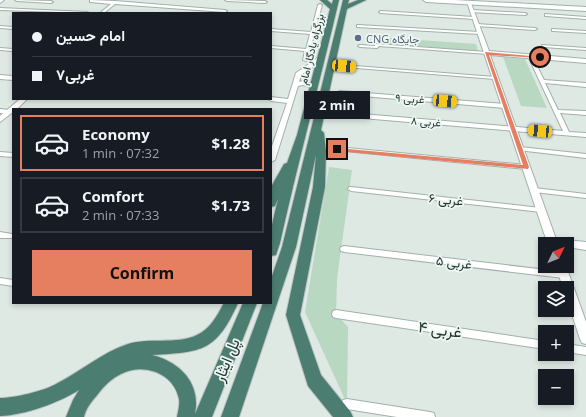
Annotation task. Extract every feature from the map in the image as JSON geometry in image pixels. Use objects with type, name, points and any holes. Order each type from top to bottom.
[{"type":"highway","points":[[322,3],[340,4],[363,0]]},
{"type":"highway","name":"بزرگراه یادگار امام","points":[[273,247],[294,157],[302,135],[321,58],[340,4]]},
{"type":"highway","name":"بزرگراه یادگار امام","points":[[272,296],[289,248],[341,29],[340,4]]},
{"type":"highway","points":[[318,125],[321,151],[319,187],[293,315],[314,380],[345,410]]},
{"type":"highway","points":[[272,200],[279,181],[294,157]]},
{"type":"highway","points":[[0,406],[9,407],[60,392],[113,358],[128,352],[147,348],[184,346],[201,341],[214,332],[231,304]]},
{"type":"highway","name":"پل ایثار","points":[[203,417],[250,304]]},
{"type":"highway","name":"پل ایثار","points":[[230,417],[270,304]]},
{"type":"highway","points":[[75,417],[84,396],[96,383],[115,368],[136,362],[156,362],[170,370],[182,381],[188,400],[186,417]]},
{"type":"main road","points":[[426,0],[469,1],[586,9]]},
{"type":"main road","points":[[494,0],[586,5]]},
{"type":"street","points":[[17,0],[51,2]]},
{"type":"street","points":[[227,0],[265,2]]},
{"type":"street","points":[[91,1],[116,1],[225,11]]},
{"type":"street","points":[[103,12],[116,1]]},
{"type":"street","points":[[469,1],[551,237]]},
{"type":"street","points":[[305,60],[322,3]]},
{"type":"street","points":[[0,9],[65,12]]},
{"type":"street","points":[[381,12],[525,14]]},
{"type":"street","points":[[546,15],[586,18]]},
{"type":"street","points":[[358,26],[480,33]]},
{"type":"street","points":[[477,26],[535,29]]},
{"type":"street","points":[[0,27],[11,27]]},
{"type":"street","points":[[272,30],[313,33]]},
{"type":"street","points":[[553,30],[586,32]]},
{"type":"street","points":[[360,46],[377,47],[377,45],[586,61]]},
{"type":"street","points":[[544,46],[586,49]]},
{"type":"street","points":[[272,47],[308,50]]},
{"type":"street","points":[[0,49],[12,50]]},
{"type":"street","points":[[530,56],[567,134]]},
{"type":"street","points":[[272,157],[291,101],[298,74],[321,58]]},
{"type":"street","points":[[344,66],[495,78]]},
{"type":"street","points":[[0,77],[12,78]]},
{"type":"street","points":[[542,82],[586,85]]},
{"type":"street","points":[[295,85],[303,83],[314,86]]},
{"type":"street","name":"غربی ۹","points":[[340,93],[505,106]]},
{"type":"street","points":[[272,99],[291,101]]},
{"type":"street","points":[[14,108],[23,100]]},
{"type":"street","points":[[0,120],[12,109]]},
{"type":"street","points":[[0,111],[9,112]]},
{"type":"street","points":[[556,111],[586,113]]},
{"type":"street","name":"غربی ۸","points":[[338,114],[586,135]]},
{"type":"street","points":[[337,149],[526,167]]},
{"type":"street","points":[[520,149],[586,156]]},
{"type":"street","points":[[0,154],[12,155]]},
{"type":"street","name":"غربی ۶","points":[[350,189],[541,210]]},
{"type":"street","points":[[534,190],[586,196]]},
{"type":"street","points":[[0,235],[9,236]]},
{"type":"street","points":[[574,245],[586,246]]},
{"type":"street","name":"غربی ۵","points":[[344,249],[538,268]]},
{"type":"street","points":[[563,273],[586,339]]},
{"type":"street","points":[[0,281],[12,283]]},
{"type":"street","name":"غربی ۴","points":[[336,314],[538,344]]},
{"type":"street","points":[[574,349],[586,351]]},
{"type":"street","points":[[345,410],[430,417]]},
{"type":"green space","points":[[377,37],[476,44],[478,51],[376,44]]},
{"type":"green space","points":[[503,57],[525,59],[547,108],[521,106]]},
{"type":"green space","points":[[329,167],[352,170],[337,279],[336,314],[348,327],[347,404],[305,312]]},
{"type":"place","name":"CNG جایگاه","points":[[358,38]]},
{"type":"route","points":[[337,149],[526,167],[487,53],[540,57]]}]
